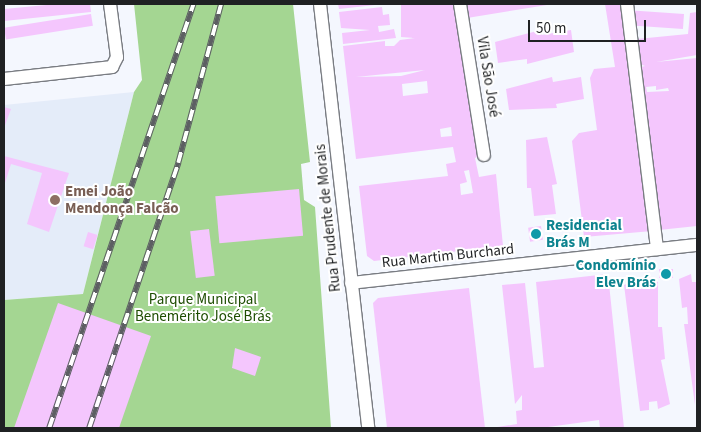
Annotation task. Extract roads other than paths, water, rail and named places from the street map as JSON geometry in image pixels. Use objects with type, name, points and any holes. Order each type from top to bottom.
[{"type":"street","points":[[4,79],[108,69],[117,57],[110,4]]},
{"type":"street","name":"Rua Prudente de Morais","points":[[320,4],[368,428]]},
{"type":"street","name":"Vila São José","points":[[460,4],[484,155]]},
{"type":"street","points":[[627,4],[657,249]]},
{"type":"street","name":"Rua Martim Burchard","points":[[351,283],[697,244]]},
{"type":"railway","points":[[49,428],[193,4]]},
{"type":"railway","points":[[89,428],[178,163],[221,4]]},
{"type":"place","name":"Emei João Mendonça Falcão","points":[[55,200]]},
{"type":"place","name":"Residencial Brás M","points":[[536,234]]},
{"type":"place","name":"Condomínio Elev Brás","points":[[666,274]]},
{"type":"park label","name":"Parque Municipal Benemérito José Brás","points":[[203,308]]}]
